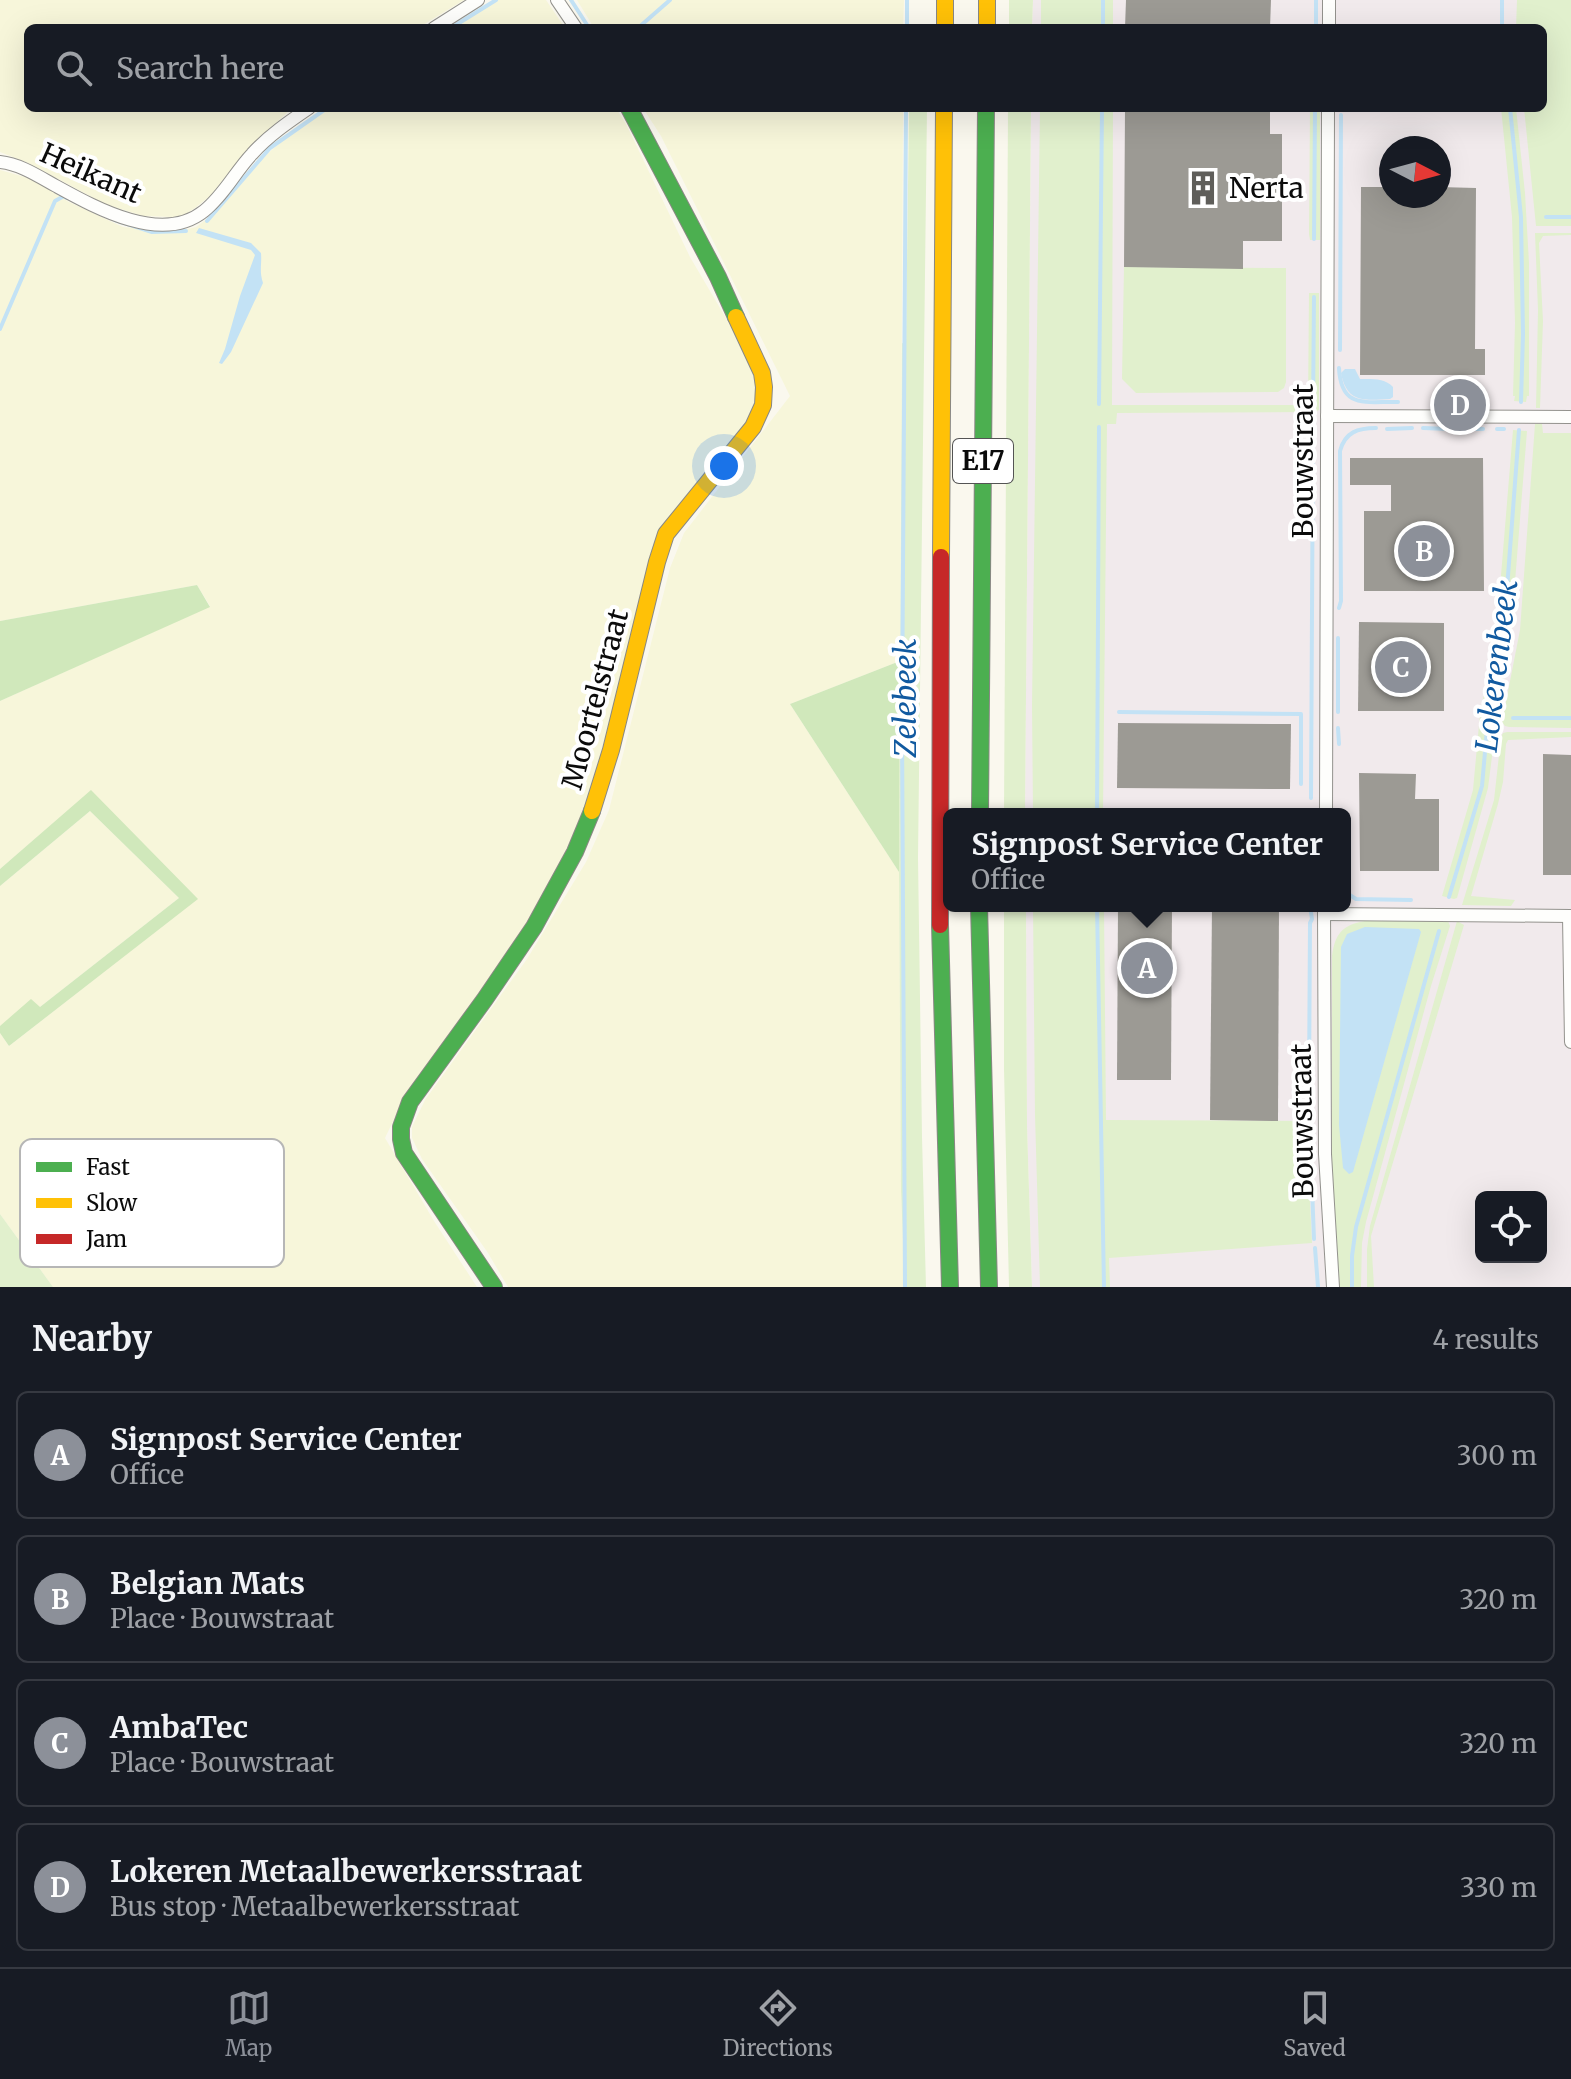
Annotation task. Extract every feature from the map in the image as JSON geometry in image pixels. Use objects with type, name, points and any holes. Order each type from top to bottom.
[{"type":"main road","points":[[945,0],[945,24]]},
{"type":"main road","points":[[987,0],[987,24]]},
{"type":"main road","name":"Moortelstraat","points":[[494,1287],[404,1153],[399,1136],[402,1121],[410,1102],[518,949],[564,872],[592,814],[666,534],[753,427],[763,405],[762,373],[718,277],[631,112]]},
{"type":"main road","name":"E17","points":[[944,112],[939,905],[950,1287]]},
{"type":"main road","name":"E17","points":[[980,808],[986,112]]},
{"type":"main road","points":[[979,912],[989,1287]]},
{"type":"street","points":[[440,24],[478,0]]},
{"type":"street","points":[[557,0],[573,24]]},
{"type":"street","points":[[1329,0],[1329,24]]},
{"type":"street","name":"Heikant","points":[[0,162],[29,171],[114,215],[142,223],[181,224],[203,212],[253,152],[303,112]]},
{"type":"street","name":"Bouwstraat","points":[[1326,808],[1328,112]]},
{"type":"street","points":[[1327,416],[1571,417]]},
{"type":"street","points":[[1351,911],[1570,916],[1571,1042]]},
{"type":"street","name":"Bouwstraat","points":[[1324,912],[1325,1154],[1333,1287]]},
{"type":"shaded area","points":[[1033,0],[1571,0],[1571,1287],[1032,1287],[1027,1125],[1026,912],[1351,912],[1351,808],[1025,808],[1031,112],[1547,112],[1547,24],[1032,24]]},
{"type":"green space","points":[[0,0],[464,0],[425,24],[24,24],[24,112],[288,112],[250,147],[210,196],[184,215],[143,216],[105,204],[28,163],[0,152]]},
{"type":"green space","points":[[496,0],[546,0],[562,24],[458,24]]},
{"type":"green space","points":[[577,0],[904,0],[903,24],[592,24]]},
{"type":"green space","points":[[1009,0],[1033,0],[1032,24],[1009,24]]},
{"type":"green space","points":[[1041,0],[1113,0],[1113,24],[1041,24]]},
{"type":"green space","points":[[1517,0],[1571,0],[1571,226],[1536,226],[1524,112],[1547,112],[1547,24],[1516,24]]},
{"type":"green space","points":[[319,112],[618,112],[690,257],[755,371],[757,408],[646,580],[581,821],[551,880],[522,935],[417,1080],[385,1138],[477,1287],[53,1287],[38,1267],[284,1267],[284,1139],[20,1139],[20,1242],[0,1214],[0,1033],[9,1046],[197,899],[91,791],[0,869],[0,701],[210,606],[197,585],[0,621],[0,170],[32,179],[69,202],[123,227],[175,232],[196,227],[212,215],[260,160]]},
{"type":"green space","points":[[646,112],[903,112],[900,661],[790,704],[899,872],[901,1191],[905,1287],[508,1287],[422,1159],[412,1138],[412,1127],[425,1100],[527,959],[586,862],[609,810],[670,568],[684,533],[790,396],[661,136]]},
{"type":"green space","points":[[909,112],[927,112],[918,858],[926,1287],[905,1287],[901,1191],[902,343],[906,344]]},
{"type":"green space","points":[[1008,112],[1031,112],[1025,808],[1004,808]]},
{"type":"green space","points":[[1040,112],[1113,112],[1112,405],[1308,405],[1309,293],[1319,293],[1319,410],[1117,413],[1116,424],[1107,424],[1103,808],[1033,808]]},
{"type":"green space","points":[[1310,112],[1320,112],[1320,240],[1310,240]]},
{"type":"green space","points":[[1501,112],[1516,112],[1525,193],[1529,263],[1529,396],[1526,402],[1514,401],[1513,396],[1515,323],[1512,217]]},
{"type":"green space","points":[[1535,233],[1571,233],[1543,236],[1539,243],[1543,321],[1540,408],[1536,408],[1538,310]]},
{"type":"green space","points":[[1124,267],[1286,268],[1284,388],[1278,392],[1136,393],[1122,379]]},
{"type":"green space","points":[[1535,424],[1542,424],[1543,433],[1571,433],[1571,728],[1509,727],[1502,722],[1520,630]]},
{"type":"green space","points":[[1513,430],[1527,431],[1510,645],[1488,788],[1457,898],[1454,899],[1442,896],[1473,790],[1480,714],[1496,636]]},
{"type":"green space","points":[[197,585],[210,607],[0,701],[0,621]]},
{"type":"green space","points":[[900,661],[899,872],[790,704]]},
{"type":"green space","points":[[1507,732],[1571,732],[1571,737],[1508,740],[1498,804],[1471,896],[1515,900],[1511,906],[1462,905],[1494,800],[1501,737]]},
{"type":"green space","points":[[91,790],[198,899],[9,1046],[0,1033],[0,1026],[31,999],[40,1007],[179,898],[90,811],[0,886],[0,869]]},
{"type":"green space","points":[[90,811],[179,898],[40,1007],[0,1026],[0,886]]},
{"type":"green space","points":[[1004,912],[1026,912],[1027,1125],[1032,1287],[1009,1287]]},
{"type":"green space","points":[[1033,912],[1104,912],[1106,1120],[1306,1121],[1312,1243],[1109,1258],[1110,1287],[1040,1287]]},
{"type":"green space","points":[[1365,921],[1448,921],[1450,926],[1366,1222],[1361,1287],[1339,1287],[1332,1169],[1332,956],[1341,932]]},
{"type":"green space","points":[[1457,921],[1464,925],[1371,1236],[1374,1287],[1367,1287],[1370,1226]]},
{"type":"green space","points":[[0,1214],[20,1242],[20,1267],[38,1267],[53,1287],[0,1287]]},
{"type":"water","points":[[199,228],[251,243],[261,253],[263,283],[231,352],[222,364],[219,363],[255,255],[251,250],[196,233]]},
{"type":"water","points":[[1345,369],[1355,369],[1360,379],[1386,382],[1393,387],[1393,397],[1358,398],[1344,383],[1341,373]]},
{"type":"water","points":[[1365,927],[1419,929],[1421,932],[1353,1172],[1349,1174],[1343,1168],[1339,1125],[1341,947],[1347,934]]},
{"type":"building","points":[[1126,0],[1271,0],[1270,24],[1125,24]]},
{"type":"building","name":"Nerta","points":[[1125,112],[1270,112],[1270,134],[1282,134],[1282,241],[1243,241],[1243,269],[1124,267]]},
{"type":"building","points":[[1361,187],[1379,187],[1379,208],[1451,208],[1451,187],[1476,188],[1475,349],[1485,349],[1485,375],[1360,375]]},
{"type":"building","points":[[1350,458],[1483,458],[1484,591],[1364,591],[1364,511],[1391,511],[1391,485],[1350,485]]},
{"type":"building","points":[[1359,622],[1444,623],[1444,711],[1358,711]]},
{"type":"building","points":[[1118,723],[1291,724],[1290,789],[1117,788]]},
{"type":"building","points":[[1543,754],[1571,755],[1571,875],[1543,875]]},
{"type":"building","points":[[1359,773],[1416,774],[1415,799],[1439,799],[1439,871],[1360,871]]},
{"type":"building","points":[[1118,912],[1172,912],[1171,1080],[1117,1080]]},
{"type":"building","points":[[1212,912],[1279,912],[1278,1121],[1210,1120]]},
{"type":"waterway","points":[[457,24],[496,0]]},
{"type":"waterway","points":[[571,0],[586,24]]},
{"type":"waterway","points":[[643,24],[670,0]]},
{"type":"waterway","name":"Zelebeek","points":[[907,0],[907,24]]},
{"type":"waterway","points":[[1103,0],[1103,24]]},
{"type":"waterway","points":[[1316,0],[1316,24]]},
{"type":"waterway","name":"Lokerenbeek","points":[[1502,0],[1502,24]]},
{"type":"waterway","points":[[207,221],[270,148],[321,112]]},
{"type":"waterway","name":"Zelebeek","points":[[905,1287],[902,723],[906,112]]},
{"type":"waterway","points":[[1099,404],[1102,112]]},
{"type":"waterway","points":[[1314,239],[1315,112]]},
{"type":"waterway","name":"Lokerenbeek","points":[[1510,112],[1521,217],[1521,402]]},
{"type":"waterway","points":[[1340,350],[1341,115]]},
{"type":"waterway","points":[[0,329],[55,201],[64,196],[67,198]]},
{"type":"waterway","points":[[1546,217],[1571,217]]},
{"type":"waterway","points":[[115,220],[152,232],[186,231]]},
{"type":"waterway","points":[[1313,410],[1314,297]]},
{"type":"waterway","points":[[1339,368],[1341,381],[1350,397],[1366,402],[1398,402]]},
{"type":"waterway","points":[[1097,808],[1099,427]]},
{"type":"waterway","points":[[1339,608],[1340,451],[1345,439],[1353,432],[1376,428]]},
{"type":"waterway","points":[[1387,429],[1412,428]]},
{"type":"waterway","points":[[1423,428],[1449,429]]},
{"type":"waterway","points":[[1311,798],[1313,429]]},
{"type":"waterway","points":[[1460,429],[1483,429]]},
{"type":"waterway","points":[[1497,429],[1504,429]]},
{"type":"waterway","name":"Lokerenbeek","points":[[1449,897],[1482,786],[1488,718],[1503,642],[1519,430]]},
{"type":"waterway","points":[[1338,638],[1338,712]]},
{"type":"waterway","points":[[1119,712],[1301,714],[1301,784]]},
{"type":"waterway","points":[[1513,718],[1571,718]]},
{"type":"waterway","points":[[1338,728],[1339,744]]},
{"type":"waterway","points":[[1351,896],[1356,899],[1411,900]]},
{"type":"waterway","points":[[1097,912],[1104,1287]]},
{"type":"waterway","points":[[1309,1087],[1311,912]]},
{"type":"waterway","name":"Lokerenbeek","points":[[1352,1287],[1356,1227],[1439,931]]},
{"type":"waterway","points":[[1309,1111],[1314,1239]]},
{"type":"waterway","points":[[1315,1248],[1318,1287]]},
{"type":"traffic: fast","points":[[631,112],[736,317]]},
{"type":"traffic: fast","points":[[980,808],[986,112]]},
{"type":"traffic: fast","points":[[494,1287],[404,1153],[401,1127],[410,1102],[534,927],[575,852],[592,811]]},
{"type":"traffic: fast","points":[[979,912],[989,1287]]},
{"type":"traffic: fast","points":[[940,925],[950,1287]]},
{"type":"traffic: slow","points":[[945,0],[945,24]]},
{"type":"traffic: slow","points":[[987,0],[987,24]]},
{"type":"traffic: slow","points":[[941,557],[944,112]]},
{"type":"traffic: slow","points":[[592,811],[611,750],[666,534],[753,427],[763,405],[762,373],[736,317]]},
{"type":"traffic: jam","points":[[940,925],[941,557]]},
{"type":"place","name":"Nerta","points":[[1203,188]]},
{"type":"place","name":"Lokeren Metaalbewerkersstraat","points":[[1460,405]]},
{"type":"place","name":"Belgian Mats","points":[[1424,551]]},
{"type":"place","name":"AmbaTec","points":[[1401,667]]},
{"type":"place","name":"Signpost Service Center","points":[[1147,968]]}]
